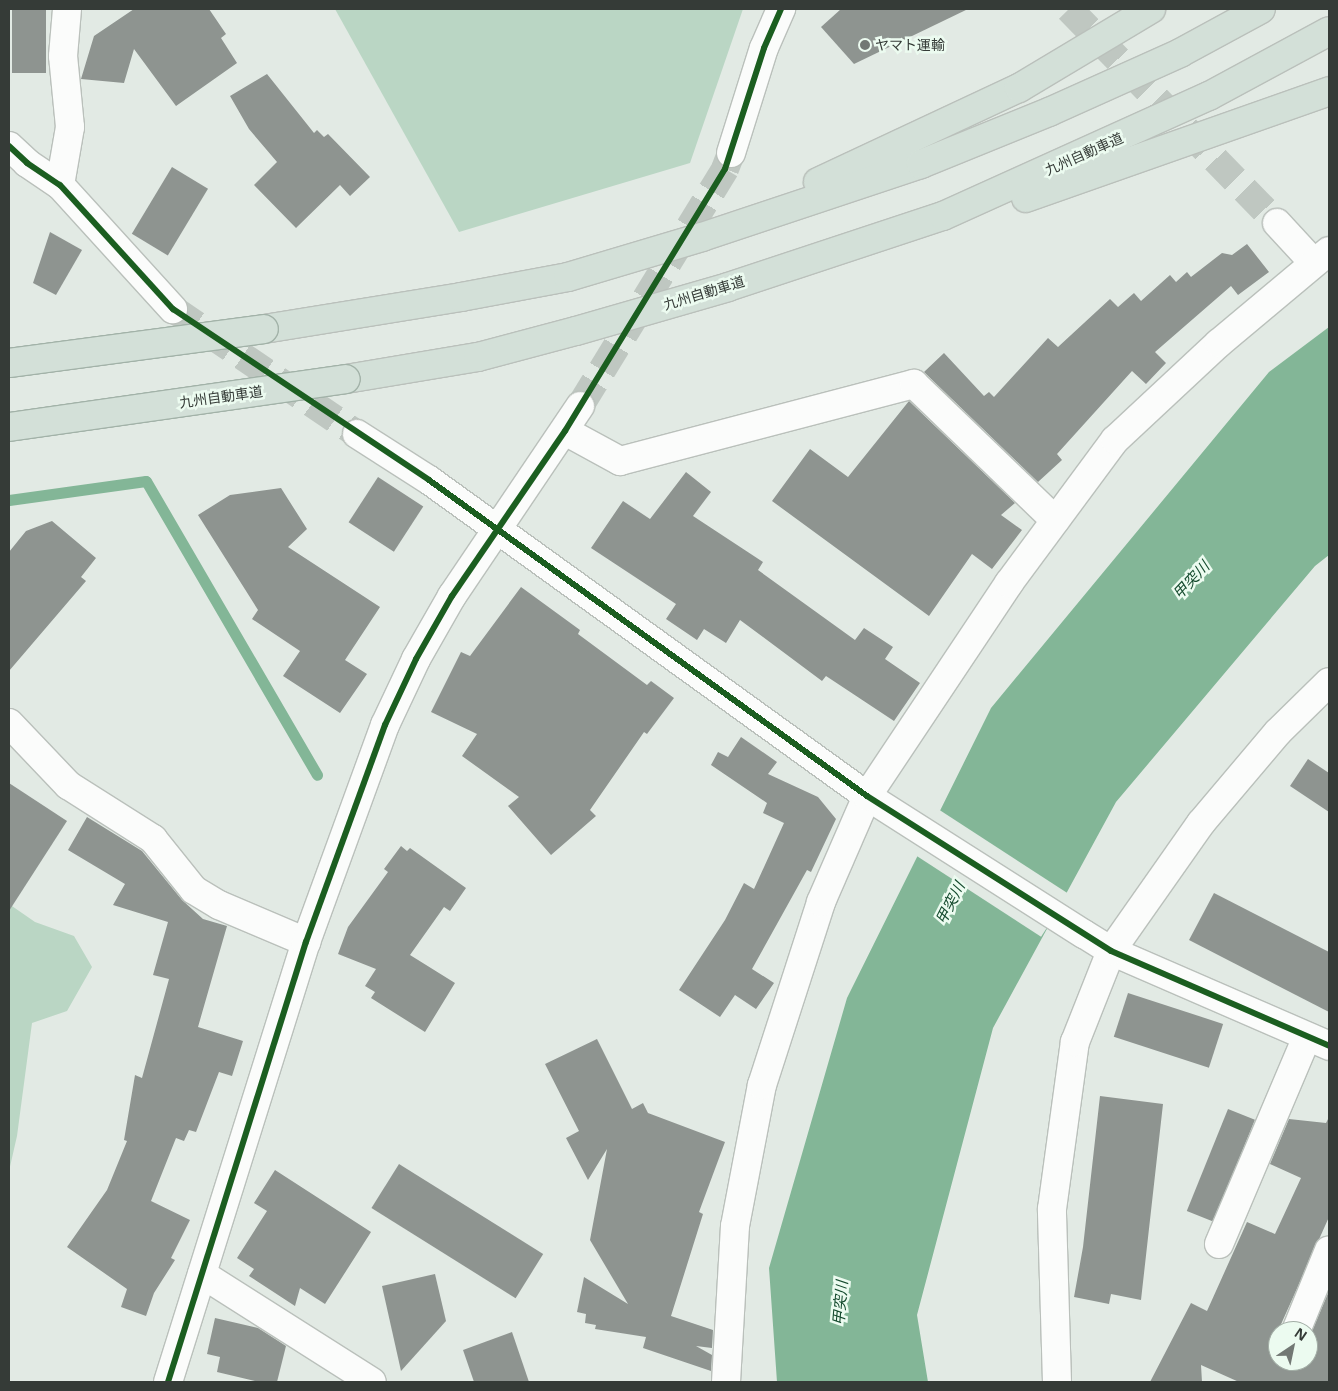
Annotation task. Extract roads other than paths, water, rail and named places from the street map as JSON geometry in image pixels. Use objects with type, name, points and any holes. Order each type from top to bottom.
[{"type":"highway","points":[[702,238],[1019,88],[1151,9]]},
{"type":"highway","points":[[9,363],[264,329],[462,298],[568,276],[702,238],[922,164],[1049,112],[1180,54],[1261,9]]},
{"type":"highway","name":"九州自動車道","points":[[9,427],[346,379],[478,357],[728,287],[943,216],[1209,96],[1329,31]]},
{"type":"highway","points":[[576,331],[736,301],[1329,91]]},
{"type":"street","points":[[60,185],[70,127],[63,56],[67,9]]},
{"type":"street","points":[[731,153],[764,48],[781,9]]},
{"type":"street","points":[[9,146],[27,163],[60,185],[173,309]]},
{"type":"street","points":[[726,1382],[735,1226],[762,1085],[820,902],[867,796],[1055,520],[1115,440],[1219,343],[1321,257],[1277,223]]},
{"type":"street","points":[[565,430],[620,461],[914,384],[1055,520]]},
{"type":"street","points":[[168,1382],[306,942],[386,725],[416,659],[452,596],[580,406]]},
{"type":"street","points":[[357,434],[429,480],[867,796],[1111,951],[1318,1042],[1219,1244]]},
{"type":"street","points":[[1057,1382],[1052,1209],[1075,1042],[1111,951],[1201,823],[1278,732],[1329,682]]},
{"type":"street","points":[[9,723],[68,785],[153,839],[194,890],[219,905],[306,942]]},
{"type":"street","points":[[1300,1321],[1329,1250]]},
{"type":"street","points":[[202,1274],[372,1382]]},
{"type":"water","name":"甲突川","points":[[1329,327],[1329,555],[1315,566],[1116,802],[993,1028],[917,1315],[928,1382],[777,1382],[769,1268],[847,998],[991,708],[1269,372]]},
{"type":"waterway","points":[[9,500],[146,481],[317,775]]},
{"type":"tunnel","points":[[1069,9],[1277,223]]},
{"type":"tunnel","points":[[580,406],[725,169],[731,153]]},
{"type":"tunnel","points":[[173,309],[357,434]]},
{"type":"place","name":"ヤマト運輸","points":[[865,45]]}]
